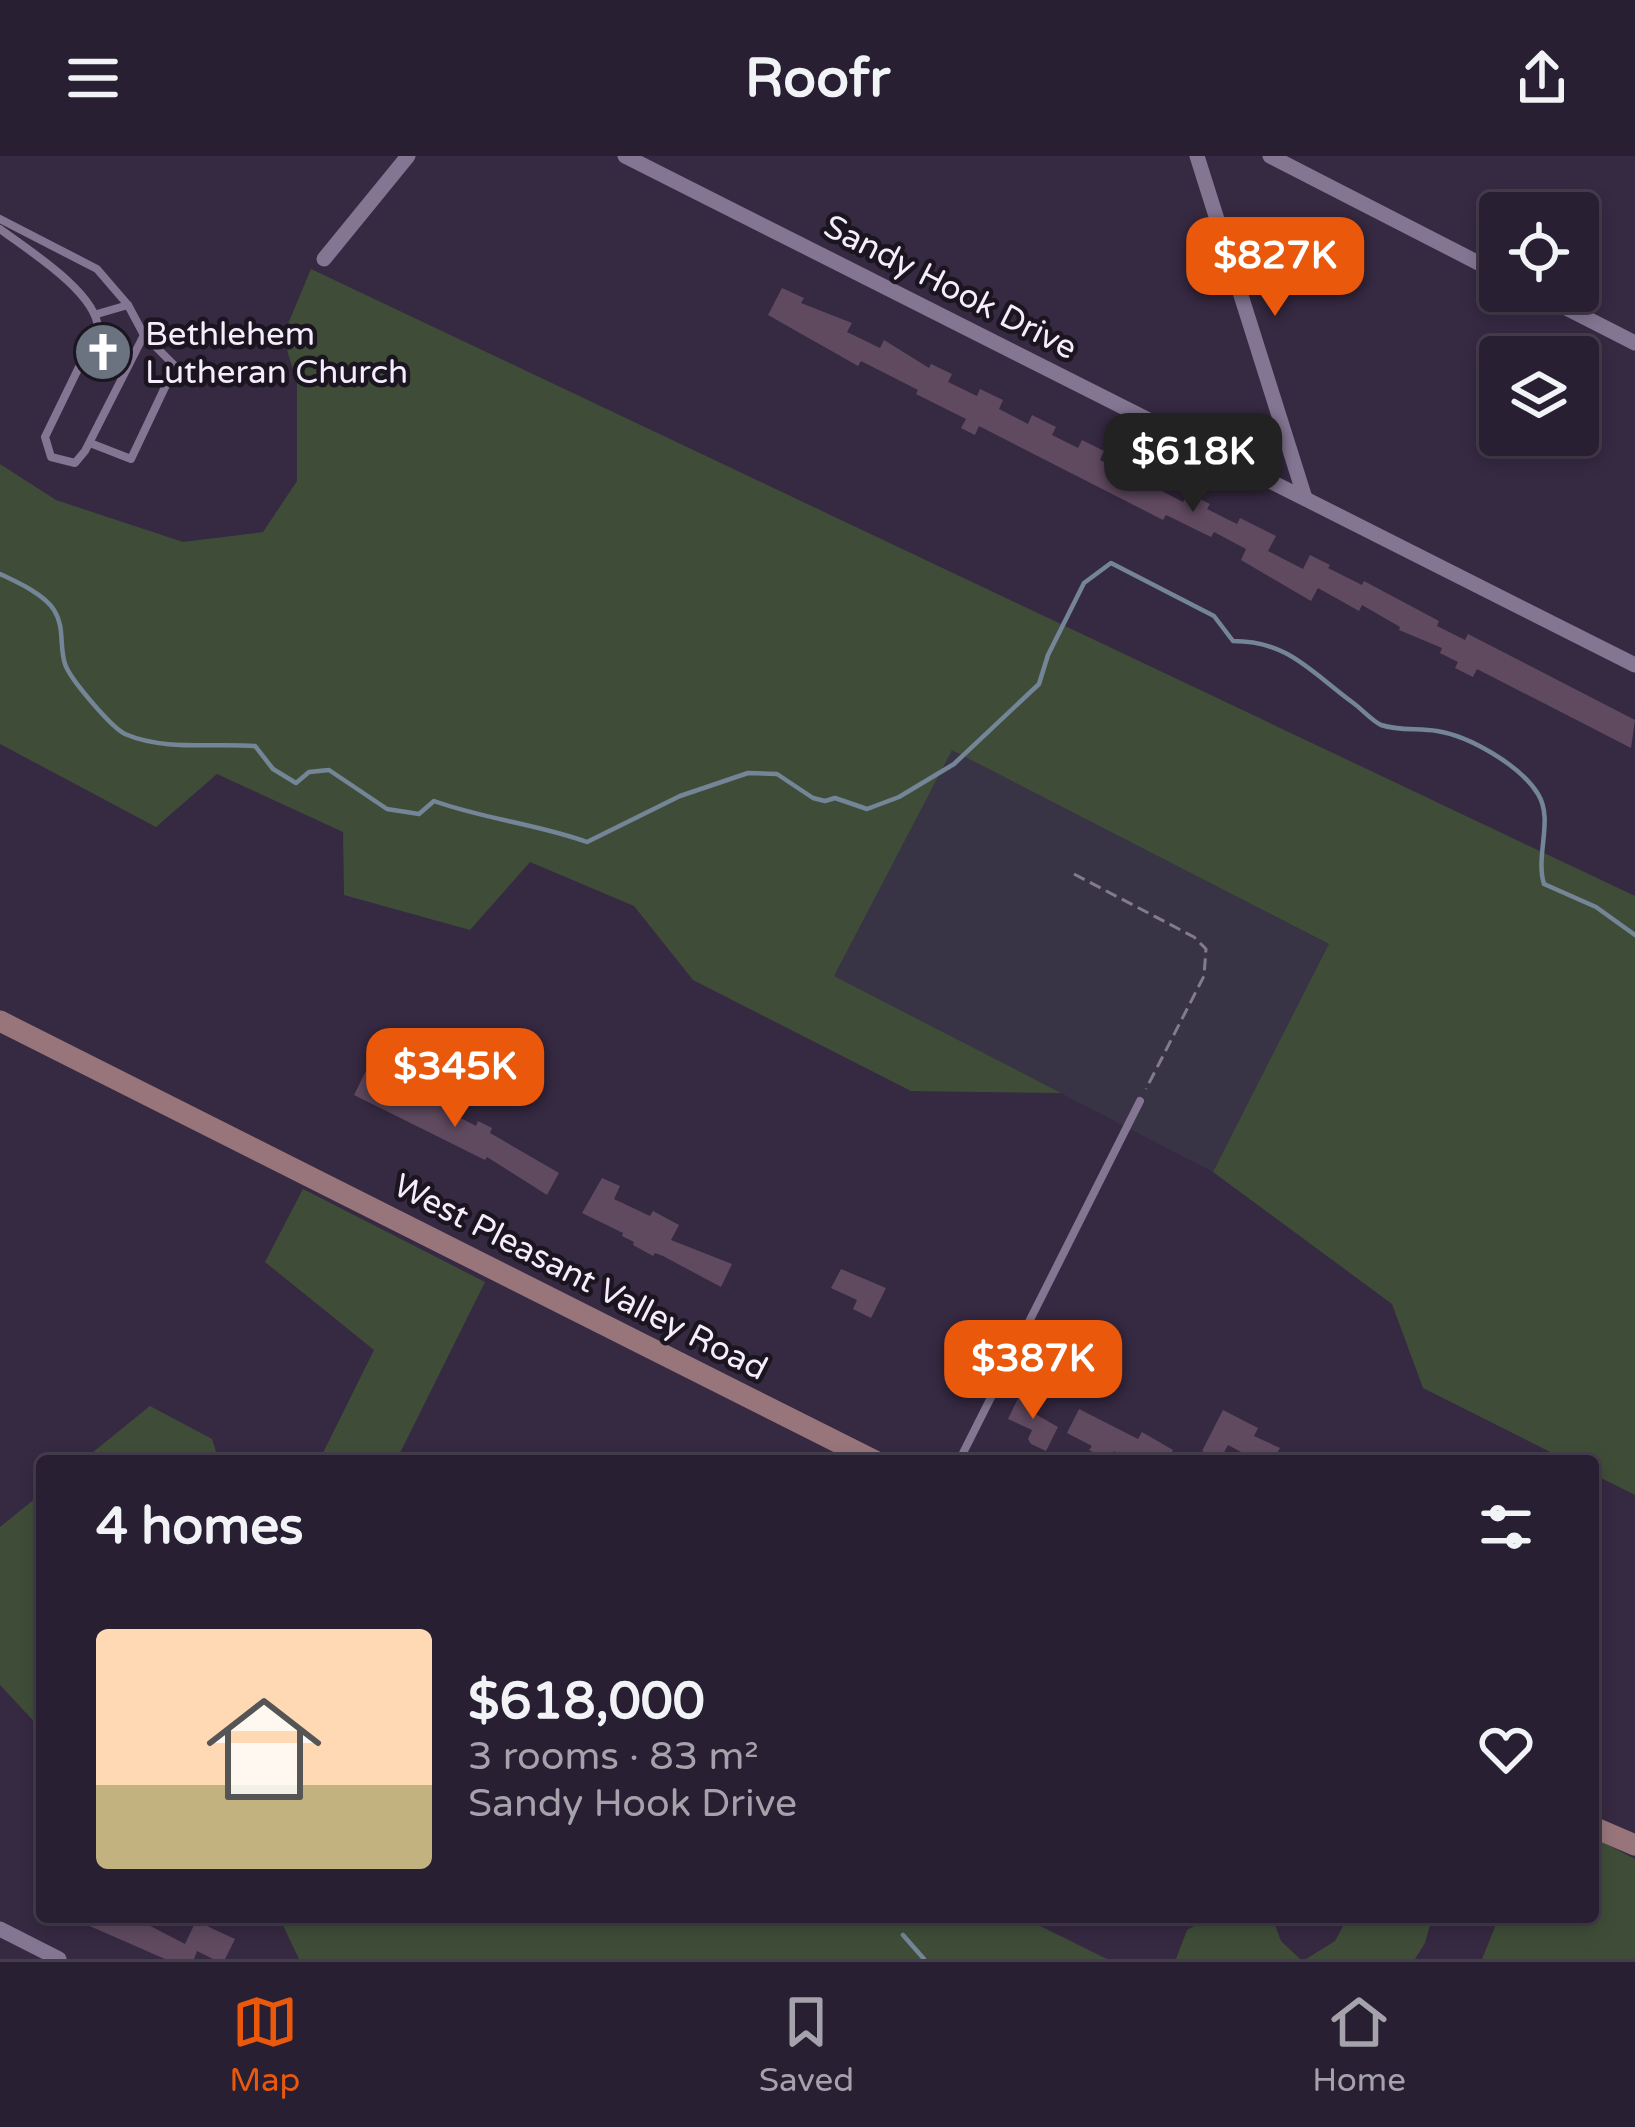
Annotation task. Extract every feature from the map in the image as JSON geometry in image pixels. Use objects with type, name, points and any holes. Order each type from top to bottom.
[{"type":"main road","name":"West Pleasant Valley Road","points":[[0,1021],[862,1455]]},
{"type":"main road","points":[[1599,1830],[1635,1845]]},
{"type":"street","points":[[324,259],[408,156]]},
{"type":"street","name":"Sandy Hook Drive","points":[[625,156],[1635,665]]},
{"type":"street","points":[[1197,156],[1305,498]]},
{"type":"street","points":[[1270,156],[1479,263]]},
{"type":"street","points":[[1574,312],[1635,343]]},
{"type":"street","points":[[0,1929],[59,1959]]},
{"type":"lane","points":[[0,218],[98,269],[176,371],[130,459],[90,443]]},
{"type":"lane","points":[[0,229],[85,297],[97,314],[98,328],[45,437],[46,450],[61,462],[75,463],[90,443],[144,335]]},
{"type":"lane","points":[[97,314],[128,305]]},
{"type":"lane","points":[[962,1455],[1140,1101]]},
{"type":"path","points":[[1074,874],[1194,938],[1206,949],[1204,976],[1140,1101]]},
{"type":"shaded area","points":[[951,749],[1330,945],[1213,1172],[834,976]]},
{"type":"green space","points":[[311,269],[1635,896],[1635,1495],[1599,1477],[1599,1455],[1556,1455],[1423,1388],[1392,1304],[1213,1172],[1329,944],[952,750],[834,976],[1061,1093],[911,1091],[693,980],[634,906],[530,862],[470,930],[344,895],[343,832],[217,774],[156,827],[0,744],[0,464],[56,500],[183,542],[263,532],[297,481],[297,384],[283,336]]},
{"type":"green space","points":[[303,1189],[485,1282],[399,1455],[322,1455],[374,1350],[265,1262]]},
{"type":"green space","points":[[150,1406],[212,1439],[217,1455],[89,1455]]},
{"type":"green space","points":[[36,1498],[36,1724],[0,1685],[0,1527]]},
{"type":"green space","points":[[1599,1840],[1635,1859],[1635,1959],[1482,1959],[1497,1923],[1599,1923]]},
{"type":"green space","points":[[282,1923],[1034,1923],[1107,1959],[299,1959]]},
{"type":"green space","points":[[1199,1923],[1274,1923],[1281,1941],[1300,1959],[1176,1959],[1187,1930]]},
{"type":"green space","points":[[1345,1923],[1430,1923],[1415,1959],[1306,1959],[1335,1941]]},
{"type":"building","points":[[782,288],[804,298],[801,303],[852,323],[847,332],[880,348],[884,340],[929,368],[931,364],[952,374],[948,382],[977,396],[980,389],[1003,400],[999,409],[1028,424],[1032,415],[1056,427],[1052,435],[1078,448],[1082,440],[1104,451],[1100,460],[1129,475],[1134,465],[1156,477],[1152,486],[1183,502],[1188,493],[1237,524],[1240,518],[1276,536],[1268,551],[1303,569],[1310,555],[1439,621],[1437,626],[1465,640],[1468,634],[1635,720],[1631,748],[1477,669],[1473,677],[1455,668],[1458,662],[1440,653],[1442,648],[1399,630],[1362,605],[1359,611],[1318,588],[1311,601],[1241,560],[1246,549],[1214,532],[1211,537],[1166,515],[1163,520],[979,426],[975,435],[961,428],[966,419],[916,394],[918,390],[861,361],[858,366],[768,315]]},
{"type":"building","points":[[366,1071],[433,1106],[437,1097],[453,1104],[449,1112],[476,1126],[478,1121],[492,1128],[490,1133],[559,1173],[547,1195],[487,1157],[354,1095]]},
{"type":"building","points":[[602,1178],[620,1186],[614,1199],[679,1225],[671,1240],[732,1264],[721,1287],[663,1256],[653,1256],[623,1233],[582,1213]]},
{"type":"building","points":[[841,1269],[886,1288],[871,1318],[853,1309],[857,1300],[831,1288]]},
{"type":"building","points":[[1021,1392],[1036,1400],[1030,1411],[1058,1427],[1046,1451],[1031,1444],[1032,1430],[1008,1419]]},
{"type":"building","points":[[1079,1409],[1138,1439],[1142,1432],[1173,1450],[1170,1455],[1114,1451],[1099,1455],[1067,1433]]},
{"type":"building","points":[[1223,1410],[1258,1428],[1254,1436],[1280,1448],[1276,1455],[1247,1455],[1228,1445],[1223,1455],[1202,1451]]},
{"type":"building","points":[[83,1923],[145,1923],[185,1944],[195,1923],[200,1923],[235,1939],[225,1959],[197,1951],[194,1959],[165,1959]]},
{"type":"waterway","points":[[0,574],[50,604],[60,623],[68,671],[101,713],[125,734],[172,744],[255,746],[273,769],[296,783],[309,772],[329,770],[387,809],[419,814],[434,801],[587,842],[680,796],[748,773],[777,774],[813,798],[835,798],[867,809],[899,797],[954,764],[1039,684],[1084,583],[1111,563],[1214,616],[1233,641],[1284,652],[1381,725],[1450,734],[1507,763],[1530,783],[1542,804],[1544,884],[1596,907],[1635,935]]},
{"type":"waterway","points":[[903,1935],[924,1959]]},
{"type":"place","name":"Bethlehem Lutheran Church","points":[[103,352]]}]
